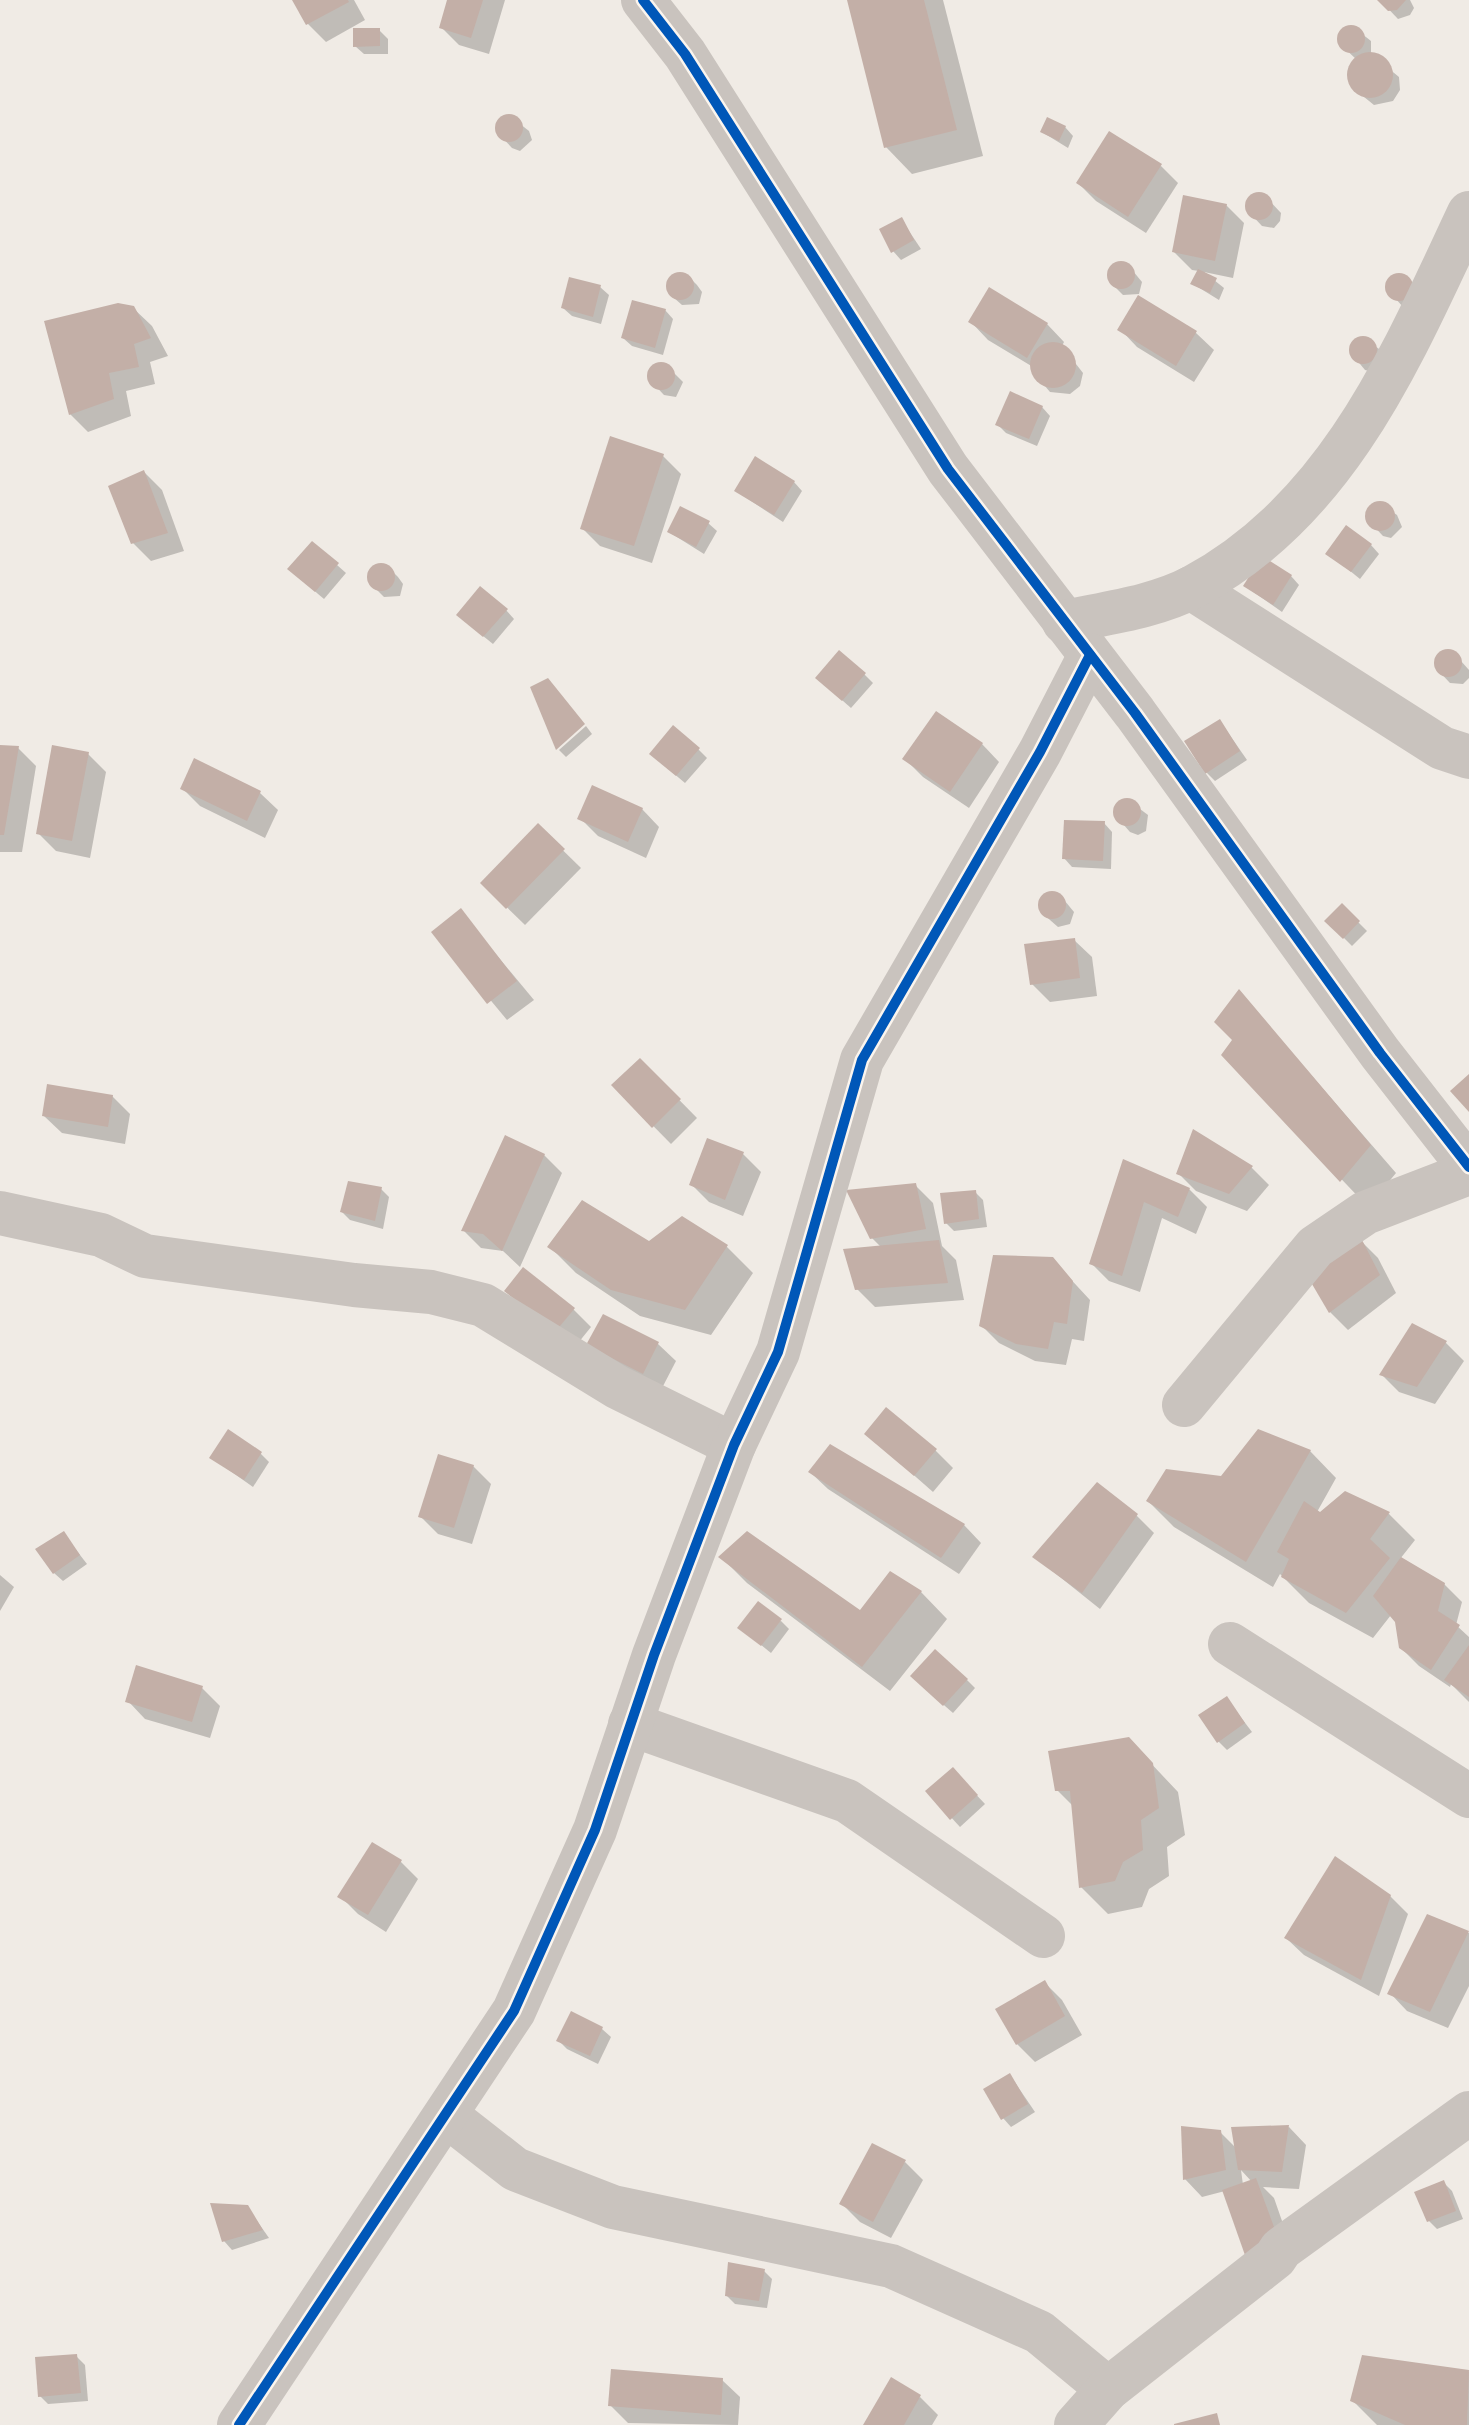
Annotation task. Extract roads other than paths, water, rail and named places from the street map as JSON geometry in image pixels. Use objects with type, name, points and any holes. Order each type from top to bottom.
[{"type":"street","points":[[643,0],[685,54],[948,469],[1077,638],[1469,1170],[1365,1213],[1315,1247],[1184,1405]]},
{"type":"street","points":[[239,2425],[514,2011],[595,1830],[630,1724],[734,1445],[778,1352],[862,1060],[1040,752],[1077,638],[1136,607],[1191,588],[1251,551],[1327,473],[1367,419],[1469,213]]},
{"type":"street","points":[[1191,588],[1442,748],[1469,757]]},
{"type":"street","points":[[0,1213],[101,1235],[145,1256],[354,1285],[431,1292],[483,1305],[617,1387],[734,1445]]},
{"type":"street","points":[[1230,1644],[1469,1796]]},
{"type":"street","points":[[630,1724],[847,1801],[1043,1936]]},
{"type":"street","points":[[1076,2425],[1108,2389],[1275,2258],[1281,2249],[1469,2113]]},
{"type":"street","points":[[446,2115],[515,2169],[613,2207],[891,2266],[1039,2332],[1108,2389]]}]
